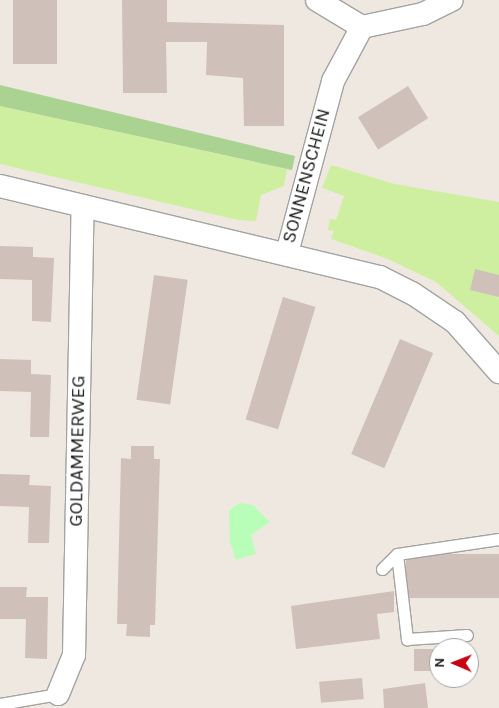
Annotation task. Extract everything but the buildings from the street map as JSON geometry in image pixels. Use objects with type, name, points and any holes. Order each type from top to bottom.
[{"type":"street","points":[[317,0],[362,27],[423,14],[452,0]]},
{"type":"street","name":"SONNENSCHEIN","points":[[0,186],[287,253],[333,81],[362,27]]},
{"type":"street","name":"GOLDAMMERWEG","points":[[58,694],[74,655],[83,206]]},
{"type":"street","points":[[287,253],[380,277],[412,293],[455,322],[499,372]]},
{"type":"lane","points":[[382,569],[397,554],[499,539]]},
{"type":"lane","points":[[397,554],[408,639],[467,635]]},
{"type":"lane","points":[[0,704],[26,702],[58,694]]},
{"type":"green space","points":[[0,85],[295,156],[292,170],[0,106]]},
{"type":"green space","points":[[0,106],[287,169],[284,186],[261,195],[256,221],[238,220],[0,164]]},
{"type":"green space","points":[[331,165],[395,184],[499,202],[499,336],[436,282],[388,259],[331,239],[334,231],[328,230],[330,219],[336,220],[344,196],[322,188]]},
{"type":"green space","points":[[240,503],[253,505],[270,522],[251,535],[256,554],[236,560],[230,542],[229,510]]}]
